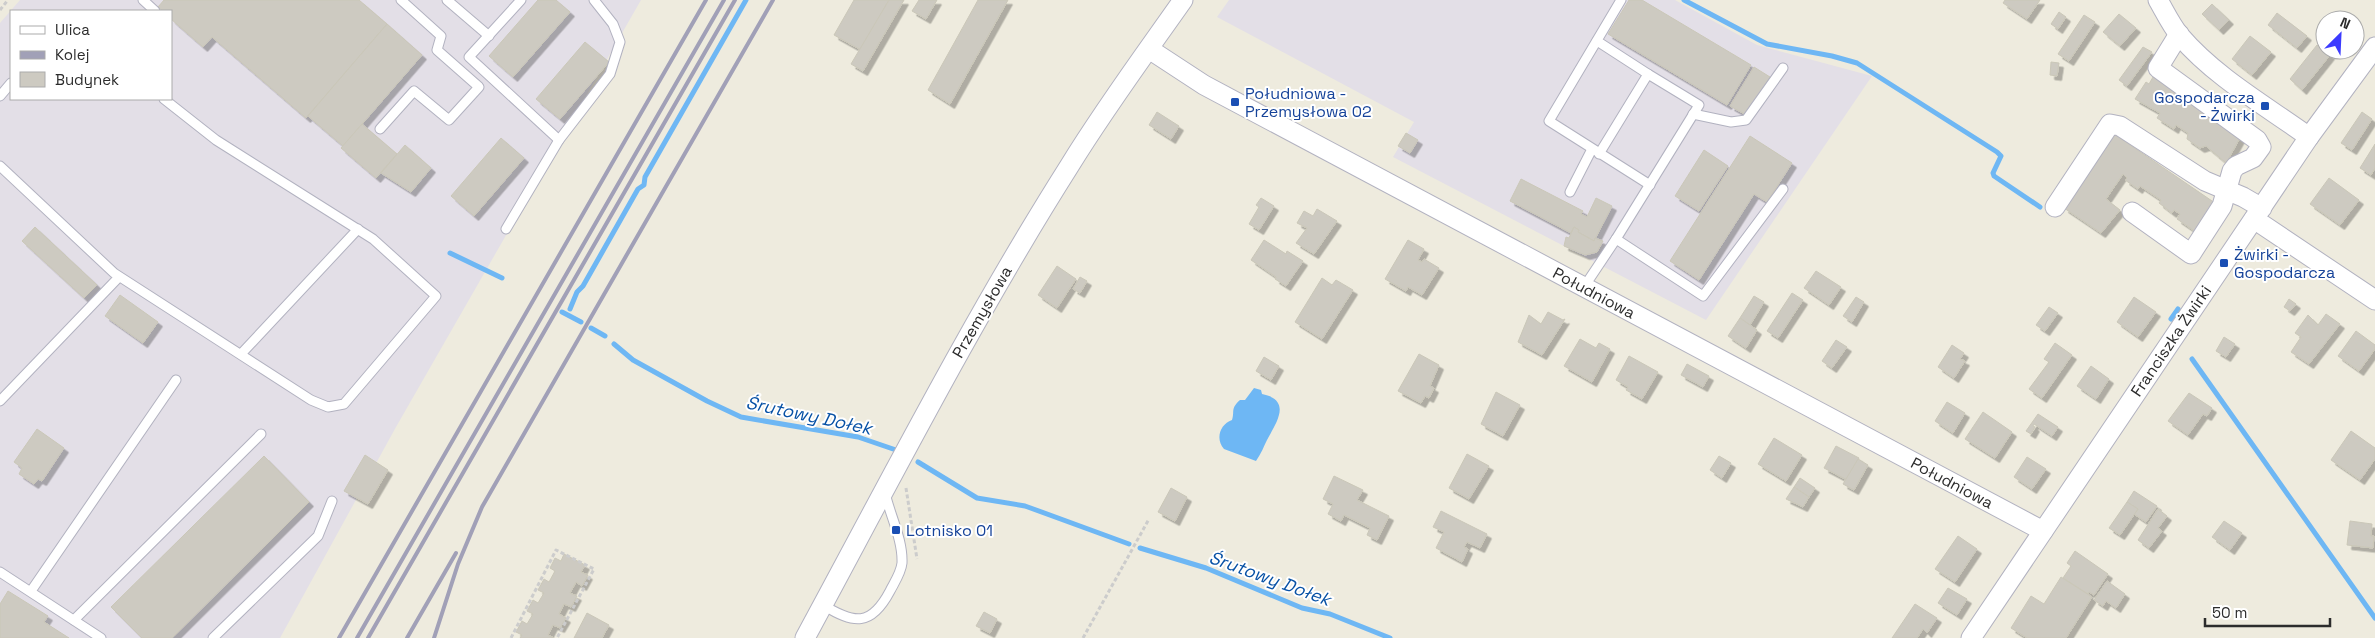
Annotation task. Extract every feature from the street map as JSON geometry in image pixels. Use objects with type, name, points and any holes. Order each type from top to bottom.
[{"type":"street","name":"Przemysłowa","points":[[804,638],[973,326],[1014,256],[1071,162],[1183,0]]},
{"type":"street","points":[[2158,0],[2179,34],[2214,68],[2309,138]]},
{"type":"street","points":[[2132,212],[2191,254],[2222,206],[2225,190],[2232,171],[2236,166],[2256,155],[2260,144],[2158,68],[2179,34]]},
{"type":"street","name":"Franciszka Żwirki","points":[[1971,638],[2309,138],[2375,47]]},
{"type":"street","name":"Południowa","points":[[1149,49],[1204,85],[2043,531]]},
{"type":"street","points":[[2055,207],[2110,124],[2120,126],[2190,172],[2225,190],[2375,300]]},
{"type":"lane","points":[[380,130],[414,91],[449,120],[479,87],[437,50],[441,36],[401,0]]},
{"type":"lane","points":[[447,0],[489,36]]},
{"type":"lane","points":[[521,0],[469,57],[559,140]]},
{"type":"lane","points":[[506,229],[559,140],[610,74],[620,42],[613,24],[594,0]]},
{"type":"lane","points":[[1621,0],[1549,122],[1650,186]]},
{"type":"lane","points":[[1584,287],[1650,186],[1699,105],[1597,41]]},
{"type":"lane","points":[[1693,114],[1732,122],[1746,120],[1783,68]]},
{"type":"lane","points":[[1570,192],[1648,74]]},
{"type":"lane","points":[[0,96],[10,84]]},
{"type":"lane","points":[[0,166],[119,277],[311,400],[328,407],[344,404],[436,296],[374,240],[216,140],[165,100]]},
{"type":"lane","points":[[1616,239],[1703,296],[1783,188]]},
{"type":"lane","points":[[241,354],[358,229]]},
{"type":"lane","points":[[0,401],[119,277]]},
{"type":"lane","points":[[31,591],[176,380]]},
{"type":"lane","points":[[74,620],[261,434]]},
{"type":"lane","points":[[823,604],[855,620],[871,616],[885,601],[900,571],[902,561],[884,490]]},
{"type":"lane","points":[[213,638],[318,536],[332,501]]},
{"type":"lane","points":[[0,572],[101,638]]},
{"type":"path","points":[[0,10],[8,0]]},
{"type":"path","points":[[906,484],[917,559]]},
{"type":"path","points":[[1083,638],[1149,519]]},
{"type":"path","points":[[511,638],[556,550],[594,568],[558,638]]},
{"type":"shaded area","points":[[20,0],[641,0],[396,427],[280,638],[0,638],[0,23],[10,12],[10,100],[172,100],[172,10],[11,10]]},
{"type":"shaded area","points":[[1229,0],[1675,0],[1757,45],[1872,76],[1706,320],[1393,157],[1414,122],[1217,17]]},
{"type":"water","points":[[1254,388],[1261,390],[1262,394],[1277,401],[1280,412],[1256,461],[1224,449],[1219,436],[1224,425],[1232,420],[1235,406],[1240,400],[1245,400]]},
{"type":"building","points":[[164,0],[359,0],[387,24],[306,118],[212,37],[203,47],[172,20],[172,10],[162,10],[158,7]]},
{"type":"building","points":[[538,0],[556,0],[570,12],[513,77],[489,56]]},
{"type":"building","points":[[854,0],[889,0],[861,50],[834,35]]},
{"type":"building","points":[[889,0],[904,0],[863,71],[851,64]]},
{"type":"building","points":[[919,0],[937,0],[926,19],[912,11]]},
{"type":"building","points":[[978,0],[1008,0],[950,104],[928,90]]},
{"type":"building","points":[[1629,0],[1642,0],[1751,65],[1727,105],[1608,34]]},
{"type":"building","points":[[2005,0],[2040,0],[2027,19],[2003,3]]},
{"type":"building","points":[[2212,4],[2229,20],[2219,30],[2202,14]]},
{"type":"building","points":[[2059,12],[2066,17],[2058,29],[2051,24]]},
{"type":"building","points":[[2277,13],[2307,36],[2297,48],[2268,25]]},
{"type":"building","points":[[2119,14],[2136,28],[2120,46],[2103,32]]},
{"type":"building","points":[[2084,15],[2095,22],[2069,61],[2058,54]]},
{"type":"building","points":[[387,24],[422,55],[343,146],[308,116]]},
{"type":"building","points":[[2250,36],[2271,52],[2252,75],[2232,59]]},
{"type":"building","points":[[585,42],[609,62],[560,119],[536,99]]},
{"type":"building","points":[[2143,47],[2152,52],[2127,86],[2119,80]]},
{"type":"building","points":[[2315,48],[2315,60],[2326,60],[2302,90],[2290,79]]},
{"type":"building","points":[[2051,62],[2059,63],[2057,76],[2050,75]]},
{"type":"building","points":[[1754,67],[1770,77],[1746,115],[1730,106]]},
{"type":"building","points":[[2153,77],[2185,97],[2183,99],[2205,114],[2207,112],[2240,138],[2226,163],[2206,146],[2200,148],[2187,139],[2188,133],[2176,125],[2174,129],[2157,118],[2160,113],[2135,99],[2146,82],[2149,84]]},
{"type":"building","points":[[1157,112],[1179,126],[1171,139],[1149,125]]},
{"type":"building","points":[[2362,112],[2372,119],[2352,150],[2341,143]]},
{"type":"building","points":[[362,124],[397,154],[376,178],[341,148]]},
{"type":"building","points":[[1406,133],[1418,140],[1410,153],[1398,146]]},
{"type":"building","points":[[2114,134],[2215,203],[2196,232],[2177,219],[2180,214],[2174,210],[2172,213],[2159,203],[2161,200],[2140,186],[2138,189],[2125,180],[2127,178],[2123,174],[2106,199],[2120,210],[2101,233],[2064,208]]},
{"type":"building","points":[[1750,136],[1792,163],[1767,202],[1754,194],[1699,280],[1670,261]]},
{"type":"building","points":[[501,138],[524,158],[474,216],[451,196]]},
{"type":"building","points":[[2375,144],[2375,168],[2371,175],[2360,168]]},
{"type":"building","points":[[405,145],[431,168],[411,192],[381,173]]},
{"type":"building","points":[[1704,150],[1728,166],[1699,211],[1675,196]]},
{"type":"building","points":[[2329,178],[2359,200],[2340,225],[2310,204]]},
{"type":"building","points":[[1521,179],[1583,211],[1581,214],[1587,217],[1596,198],[1612,206],[1594,241],[1578,232],[1579,230],[1574,227],[1571,233],[1510,201]]},
{"type":"building","points":[[1261,198],[1274,206],[1259,230],[1249,224],[1259,207],[1256,205]]},
{"type":"building","points":[[1317,209],[1337,221],[1314,254],[1296,243],[1307,228],[1297,223],[1304,211],[1313,216]]},
{"type":"building","points":[[35,227],[97,285],[84,298],[22,241]]},
{"type":"building","points":[[1574,227],[1579,230],[1578,232],[1594,241],[1595,238],[1603,241],[1597,252],[1585,255],[1564,246],[1566,237],[1569,238]]},
{"type":"building","points":[[1264,240],[1286,254],[1287,251],[1303,261],[1286,286],[1251,260]]},
{"type":"building","points":[[1408,240],[1424,249],[1418,260],[1422,262],[1424,259],[1439,268],[1422,295],[1408,287],[1406,291],[1385,279]]},
{"type":"building","points":[[1057,266],[1076,279],[1057,308],[1038,295]]},
{"type":"building","points":[[1816,271],[1841,287],[1829,305],[1804,288]]},
{"type":"building","points":[[1080,277],[1087,281],[1080,293],[1073,289]]},
{"type":"building","points":[[1322,278],[1332,285],[1336,280],[1353,290],[1322,339],[1295,322]]},
{"type":"building","points":[[1792,293],[1803,300],[1778,338],[1767,331]]},
{"type":"building","points":[[120,295],[158,322],[143,343],[105,316]]},
{"type":"building","points":[[1754,296],[1764,302],[1750,325],[1740,318]]},
{"type":"building","points":[[1856,297],[1864,302],[1852,322],[1843,316]]},
{"type":"building","points":[[2134,297],[2156,312],[2138,337],[2117,322]]},
{"type":"building","points":[[2289,299],[2296,304],[2290,311],[2284,307]]},
{"type":"building","points":[[2049,307],[2058,313],[2045,331],[2036,325]]},
{"type":"building","points":[[1548,312],[1563,320],[1565,319],[1542,355],[1518,342],[1529,315],[1541,324]]},
{"type":"building","points":[[2326,314],[2340,324],[2309,364],[2291,352],[2301,337],[2295,333],[2308,315],[2318,325]]},
{"type":"building","points":[[1740,318],[1757,330],[1746,348],[1728,336]]},
{"type":"building","points":[[2356,331],[2375,345],[2375,349],[2359,371],[2338,356]]},
{"type":"building","points":[[2224,337],[2235,344],[2226,357],[2216,351]]},
{"type":"building","points":[[1580,339],[1596,348],[1599,343],[1610,349],[1592,382],[1564,366]]},
{"type":"building","points":[[1836,340],[1847,347],[1832,368],[1822,361]]},
{"type":"building","points":[[2055,343],[2072,355],[2042,398],[2029,389],[2049,362],[2044,359]]},
{"type":"building","points":[[1952,345],[1964,353],[1960,359],[1965,361],[1954,378],[1938,367]]},
{"type":"building","points":[[1419,354],[1439,365],[1430,386],[1434,388],[1429,398],[1425,396],[1421,403],[1398,391]]},
{"type":"building","points":[[1629,356],[1658,372],[1642,399],[1626,390],[1628,387],[1616,380]]},
{"type":"building","points":[[1264,357],[1279,366],[1271,380],[1256,371]]},
{"type":"building","points":[[1687,364],[1709,376],[1703,387],[1681,375]]},
{"type":"building","points":[[2091,366],[2109,379],[2096,399],[2077,386]]},
{"type":"building","points":[[1496,392],[1520,405],[1503,436],[1481,424]]},
{"type":"building","points":[[2189,393],[2212,408],[2207,416],[2203,414],[2188,435],[2168,421]]},
{"type":"building","points":[[1947,402],[1965,413],[1953,433],[1935,421]]},
{"type":"building","points":[[1983,412],[2012,432],[1995,458],[1965,439]]},
{"type":"building","points":[[2038,414],[2058,427],[2052,436],[2034,424],[2033,426],[2035,427],[2031,434],[2026,431]]},
{"type":"building","points":[[37,429],[64,448],[42,481],[38,479],[34,484],[19,474],[22,468],[14,462]]},
{"type":"building","points":[[2351,431],[2375,448],[2375,459],[2360,480],[2331,460]]},
{"type":"building","points":[[1774,438],[1802,455],[1786,481],[1758,464]]},
{"type":"building","points":[[1836,446],[1859,458],[1847,480],[1824,468]]},
{"type":"building","points":[[1467,454],[1489,466],[1469,499],[1449,488]]},
{"type":"building","points":[[365,455],[388,470],[368,504],[344,491]]},
{"type":"building","points":[[264,456],[309,502],[172,638],[142,638],[111,607]]},
{"type":"building","points":[[1719,456],[1731,463],[1722,478],[1710,470]]},
{"type":"building","points":[[2027,457],[2046,469],[2032,489],[2014,477]]},
{"type":"building","points":[[1858,459],[1868,465],[1854,490],[1843,484]]},
{"type":"building","points":[[1334,476],[1363,490],[1357,500],[1389,516],[1377,540],[1367,535],[1370,528],[1344,515],[1341,521],[1328,514],[1333,504],[1323,499]]},
{"type":"building","points":[[1800,478],[1815,488],[1809,497],[1794,487]]},
{"type":"building","points":[[1794,487],[1809,497],[1803,507],[1786,499]]},
{"type":"building","points":[[1171,488],[1187,497],[1175,521],[1158,512]]},
{"type":"building","points":[[2134,491],[2157,506],[2146,522],[2134,514],[2138,509],[2127,502]]},
{"type":"building","points":[[2127,502],[2138,509],[2120,535],[2109,528]]},
{"type":"building","points":[[2158,509],[2167,516],[2158,528],[2162,531],[2149,548],[2138,540]]},
{"type":"building","points":[[1441,511],[1487,534],[1480,548],[1467,542],[1464,547],[1468,549],[1462,562],[1436,548],[1444,532],[1433,527]]},
{"type":"building","points":[[2224,521],[2242,533],[2230,550],[2212,537]]},
{"type":"building","points":[[2350,521],[2372,524],[2373,548],[2347,545]]},
{"type":"building","points":[[1958,536],[1977,549],[1955,582],[1935,569]]},
{"type":"building","points":[[2075,551],[2108,574],[2094,595],[2089,592],[2088,594],[2063,578],[2071,566],[2067,563]]},
{"type":"building","points":[[564,554],[585,565],[581,572],[588,575],[582,586],[576,582],[570,593],[577,596],[571,607],[564,604],[559,614],[566,618],[560,628],[553,625],[548,635],[554,638],[520,638],[522,635],[516,632],[522,621],[527,624],[533,614],[527,611],[533,600],[538,603],[544,593],[538,590],[544,579],[549,582],[555,571],[550,568],[555,558],[561,561]]},
{"type":"building","points":[[2061,577],[2092,597],[2066,638],[2027,638],[2011,628],[2031,596],[2044,604]]},
{"type":"building","points":[[2107,581],[2125,594],[2116,608],[2106,601],[2103,606],[2094,600]]},
{"type":"building","points":[[1948,588],[1967,599],[1957,615],[1938,603]]},
{"type":"building","points":[[8,591],[48,616],[44,622],[69,638],[0,638],[0,604]]},
{"type":"building","points":[[1915,604],[1937,618],[1927,633],[1923,629],[1917,638],[1892,638]]},
{"type":"building","points":[[984,612],[997,619],[990,633],[976,626]]},
{"type":"building","points":[[587,613],[609,625],[602,638],[574,638]]},
{"type":"waterway","points":[[570,309],[577,292],[583,286],[638,189],[644,185],[645,177],[746,0]]},
{"type":"waterway","points":[[1684,0],[1767,44],[1832,56],[1857,63],[1997,152],[2001,156],[1993,173],[1994,176],[2040,207]]},
{"type":"waterway","name":"Śrutowy Dołek","points":[[450,253],[502,278]]},
{"type":"waterway","points":[[2171,319],[2178,309]]},
{"type":"waterway","name":"Śrutowy Dołek","points":[[562,312],[581,322]]},
{"type":"waterway","name":"Śrutowy Dołek","points":[[591,328],[605,336]]},
{"type":"waterway","name":"Śrutowy Dołek","points":[[614,344],[633,360],[707,401],[741,417],[858,437],[896,450]]},
{"type":"waterway","points":[[2192,359],[2375,618]]},
{"type":"waterway","name":"Śrutowy Dołek","points":[[918,462],[977,498],[1025,506],[1129,544]]},
{"type":"waterway","name":"Śrutowy Dołek","points":[[1140,548],[1206,568],[1302,608],[1330,614],[1390,638]]},
{"type":"railway","points":[[339,638],[706,0]]},
{"type":"railway","points":[[357,638],[724,0]]},
{"type":"railway","points":[[368,638],[735,0]]},
{"type":"railway","points":[[434,638],[458,564],[482,507],[773,0]]},
{"type":"railway","points":[[407,638],[456,553]]},
{"type":"place","name":"Południowa - Przemysłowa 02","points":[[1235,102]]},
{"type":"place","name":"Gospodarcza - Żwirki","points":[[2265,106]]},
{"type":"place","name":"Żwirki - Gospodarcza","points":[[2224,263]]},
{"type":"place","name":"Lotnisko 01","points":[[896,530]]}]
